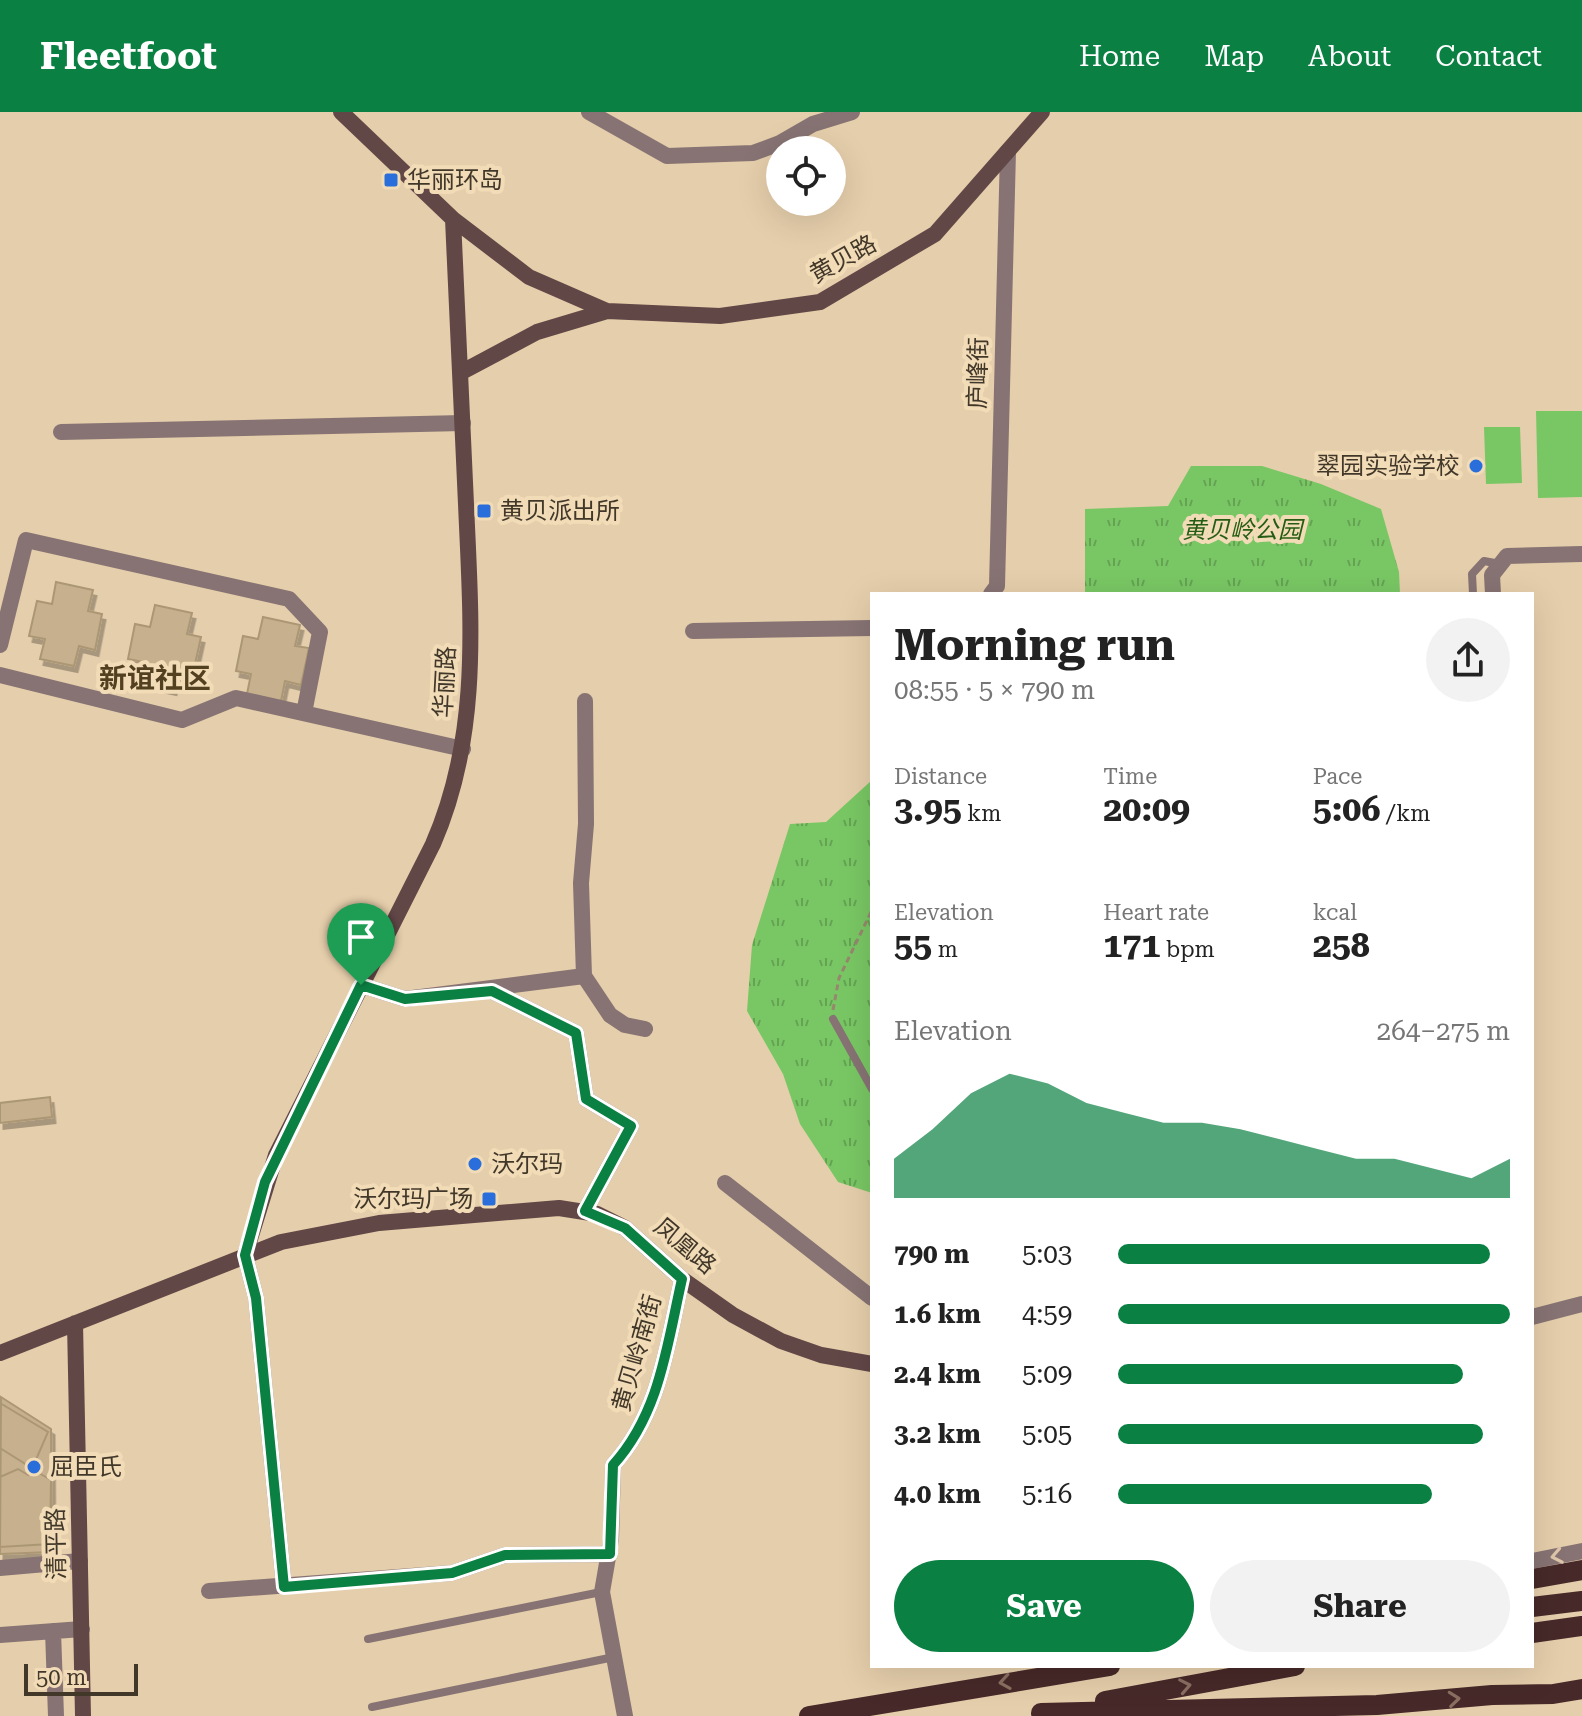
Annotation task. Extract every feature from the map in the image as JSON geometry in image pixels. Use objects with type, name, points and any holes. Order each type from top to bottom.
[{"type":"main road","points":[[1534,1579],[1582,1570]]},
{"type":"main road","points":[[1534,1607],[1582,1601]]},
{"type":"main road","points":[[1534,1633],[1582,1626]]},
{"type":"main road","points":[[809,1716],[1083,1668]]},
{"type":"main road","points":[[1033,1715],[1284,1668]]},
{"type":"main road","points":[[1033,1715],[1339,1711],[1582,1689]]},
{"type":"street","points":[[589,112],[667,156],[714,156],[753,153],[780,143],[813,124],[852,112]]},
{"type":"street","name":"黄贝路","points":[[460,373],[537,332],[607,311],[720,316],[820,302],[935,234],[1042,112]]},
{"type":"street","points":[[345,113],[453,219]]},
{"type":"street","name":"庐峰街","points":[[992,592],[997,586],[1008,151]]},
{"type":"street","name":"黄贝路","points":[[453,219],[529,277],[607,311]]},
{"type":"street","name":"华丽路","points":[[245,1255],[276,1155],[433,844],[451,799],[463,749],[472,653],[453,219]]},
{"type":"street","points":[[61,432],[463,423]]},
{"type":"street","points":[[0,645],[26,540],[289,599],[320,632],[304,713]]},
{"type":"street","points":[[1493,592],[1492,575],[1507,556],[1582,554]]},
{"type":"street","points":[[693,631],[870,628]]},
{"type":"street","points":[[0,675],[182,720],[236,698],[463,749]]},
{"type":"street","points":[[585,701],[586,824],[581,883],[584,976],[610,1015],[625,1025],[645,1029]]},
{"type":"street","points":[[361,985],[405,999],[492,991],[584,976]]},
{"type":"street","points":[[492,991],[576,1033],[586,1099],[631,1126],[585,1211]]},
{"type":"street","points":[[725,1183],[870,1296]]},
{"type":"street","name":"凤凰路","points":[[0,1353],[281,1242],[367,1225],[544,1208],[585,1211],[625,1228],[682,1279],[733,1315],[781,1341],[821,1355],[870,1364]]},
{"type":"street","points":[[245,1255],[256,1298],[284,1587]]},
{"type":"street","name":"黄贝岭南街","points":[[625,1716],[602,1592],[610,1554],[613,1465],[629,1447],[648,1415],[682,1279]]},
{"type":"street","points":[[1534,1316],[1582,1304]]},
{"type":"street","name":"清平路","points":[[75,1323],[83,1716]]},
{"type":"street","points":[[1534,1561],[1582,1551]]},
{"type":"street","points":[[209,1591],[452,1573],[505,1555],[610,1554]]},
{"type":"street","points":[[0,1568],[80,1561]]},
{"type":"street","points":[[0,1635],[82,1629]]},
{"type":"street","points":[[53,1631],[56,1716]]},
{"type":"lane","points":[[1473,592],[1472,574],[1484,561],[1501,564]]},
{"type":"lane","points":[[833,1019],[870,1085]]},
{"type":"lane","points":[[368,1639],[602,1592]]},
{"type":"lane","points":[[372,1707],[615,1657]]},
{"type":"path","points":[[833,1019],[839,978],[870,914]]},
{"type":"green space","points":[[1536,411],[1582,411],[1582,497],[1538,498]]},
{"type":"green space","points":[[1484,427],[1520,427],[1522,483],[1486,484]]},
{"type":"green space","name":"黄贝岭公园","points":[[1191,466],[1262,466],[1321,484],[1381,509],[1399,572],[1400,592],[1085,592],[1085,509],[1168,506]]},
{"type":"green space","points":[[870,782],[870,1192],[838,1182],[800,1124],[783,1074],[747,1011],[752,945],[790,824],[826,822]]},
{"type":"building","points":[[56,582],[93,590],[88,611],[102,614],[95,650],[79,646],[74,666],[40,659],[45,639],[29,636],[37,601],[52,604]]},
{"type":"building","points":[[155,605],[192,613],[187,634],[201,637],[193,673],[177,670],[173,689],[139,682],[143,662],[128,659],[135,624],[150,627]]},
{"type":"building","points":[[263,617],[300,625],[295,646],[309,648],[301,685],[285,681],[281,701],[247,694],[251,674],[236,671],[243,636],[258,639]]},
{"type":"building","points":[[50,1097],[52,1117],[0,1123],[0,1103]]},
{"type":"building","points":[[1,1397],[51,1429],[52,1552],[0,1554]]},
{"type":"building","points":[[0,1403],[48,1432],[35,1462],[27,1465],[0,1448]]},
{"type":"building","points":[[18,1469],[28,1475],[37,1472],[51,1480],[50,1544],[0,1547],[0,1477]]},
{"type":"place","name":"华丽环岛","points":[[391,180]]},
{"type":"place","name":"翠园实验学校","points":[[1476,466]]},
{"type":"place","name":"黄贝派出所","points":[[484,511]]},
{"type":"place","name":"沃尔玛","points":[[475,1164]]},
{"type":"place","name":"沃尔玛广场","points":[[489,1199]]},
{"type":"place","name":"屈臣氏","points":[[34,1467]]},
{"type":"district","name":"新谊社区","points":[[155,678]]},
{"type":"route","points":[[361,985],[405,999],[492,991],[576,1033],[586,1099],[631,1126],[585,1211],[607,1218],[633,1233],[682,1279],[662,1371],[648,1415],[629,1447],[613,1465],[610,1554],[505,1555],[452,1573],[284,1587],[256,1298],[245,1255],[265,1182],[276,1155],[361,985]]}]
